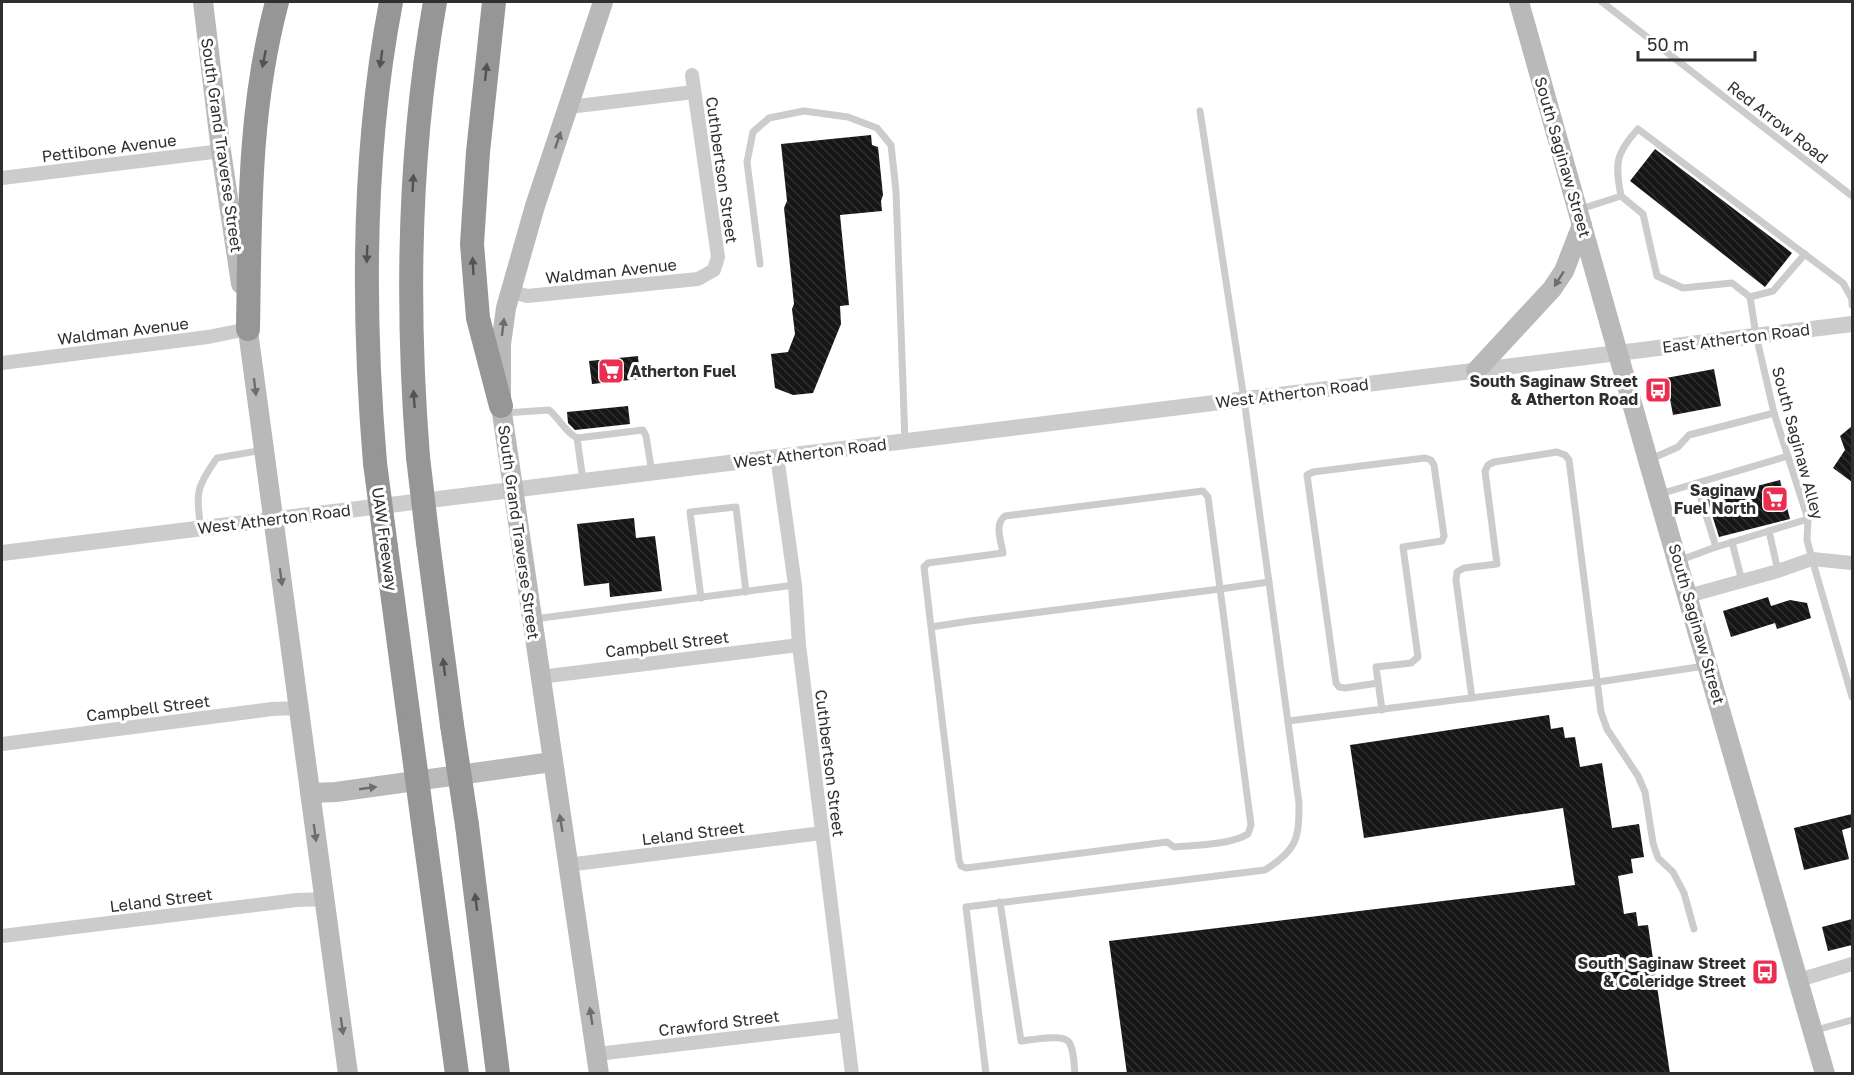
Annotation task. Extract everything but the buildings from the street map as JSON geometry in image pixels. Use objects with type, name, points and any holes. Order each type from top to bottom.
[{"type":"highway","points":[[248,328],[251,162],[255,114],[266,47],[277,2]]},
{"type":"highway","name":"UAW Freeway","points":[[391,2],[374,112],[368,204],[367,321],[375,463],[457,1074]]},
{"type":"highway","points":[[435,2],[418,122],[411,219],[411,341],[418,457],[428,542],[498,1074]]},
{"type":"highway","points":[[494,2],[478,152],[472,244],[478,318],[501,409]]},
{"type":"highway","points":[[439,947],[450,1074]]},
{"type":"highway","points":[[484,960],[507,1074]]},
{"type":"main road","name":"South Grand Traverse Street","points":[[203,2],[221,151],[248,328],[348,1074]]},
{"type":"main road","name":"South Grand Traverse Street","points":[[598,1064],[501,409],[501,344],[510,291],[535,207],[603,2]]},
{"type":"main road","name":"South Saginaw Street","points":[[1519,2],[1825,1074]]},
{"type":"main road","points":[[1476,371],[1502,346],[1559,280],[1580,218]]},
{"type":"main road","points":[[310,793],[336,792],[552,762]]},
{"type":"street","name":"Cuthbertson Street","points":[[693,75],[718,257],[714,270]]},
{"type":"street","points":[[569,107],[694,92]]},
{"type":"street","name":"Pettibone Avenue","points":[[2,178],[221,151]]},
{"type":"street","name":"Waldman Avenue","points":[[510,291],[527,296],[698,279],[714,270]]},
{"type":"street","name":"East Atherton Road","points":[[1619,353],[1852,324]]},
{"type":"street","name":"Waldman Avenue","points":[[2,363],[208,337],[248,328]]},
{"type":"street","name":"West Atherton Road","points":[[2,553],[1619,353]]},
{"type":"street","name":"Cuthbertson Street","points":[[777,456],[795,585],[799,645],[852,1074]]},
{"type":"street","points":[[1688,596],[1778,571],[1812,558],[1852,563]]},
{"type":"street","name":"Campbell Street","points":[[540,677],[799,645]]},
{"type":"street","name":"Campbell Street","points":[[2,744],[272,709],[300,708]]},
{"type":"street","name":"Leland Street","points":[[567,865],[822,833]]},
{"type":"street","name":"Leland Street","points":[[2,936],[297,900],[325,899]]},
{"type":"street","points":[[1799,980],[1852,964]]},
{"type":"street","name":"Crawford Street","points":[[598,1064],[846,1024]]},
{"type":"lane","name":"Red Arrow Road","points":[[1602,2],[1852,196]]},
{"type":"lane","points":[[760,264],[747,162],[753,132],[769,118],[804,111],[848,117],[877,128],[891,145],[896,191],[905,441]]},
{"type":"lane","points":[[986,1074],[966,907],[1265,870],[1282,860],[1299,831],[1299,803],[1244,399],[1200,111]]},
{"type":"lane","points":[[1805,254],[1773,291],[1750,297],[1732,283],[1683,288],[1657,276],[1643,214],[1621,196],[1617,171],[1622,146],[1638,129],[1805,254],[1843,283],[1852,299],[1852,304]]},
{"type":"lane","points":[[1580,218],[1621,196]]},
{"type":"lane","name":"South Saginaw Alley","points":[[1750,297],[1756,336],[1774,413],[1808,519],[1808,540],[1812,558],[1852,697]]},
{"type":"lane","points":[[501,409],[549,410],[557,416],[567,432],[577,438],[643,430],[652,473]]},
{"type":"lane","points":[[1648,460],[1678,447],[1689,435],[1774,413]]},
{"type":"lane","points":[[577,438],[583,481]]},
{"type":"lane","points":[[201,528],[197,501],[202,480],[218,458],[263,450]]},
{"type":"lane","points":[[1472,698],[1456,580],[1458,572],[1464,568],[1497,564],[1485,471],[1488,465],[1494,462],[1557,452],[1565,455],[1569,460],[1601,712],[1606,729],[1638,776],[1645,792],[1653,843],[1658,858],[1673,872],[1684,893],[1694,929]]},
{"type":"lane","points":[[1660,494],[1788,456]]},
{"type":"lane","points":[[1378,683],[1345,688],[1339,687],[1336,683],[1307,475],[1312,472],[1425,458],[1431,460],[1434,465],[1444,536],[1442,541],[1437,543],[1402,548],[1418,657],[1411,663],[1376,667],[1382,710]]},
{"type":"lane","points":[[1696,483],[1716,547]]},
{"type":"lane","points":[[1203,491],[1208,497],[1251,825],[1248,834],[1240,839],[1174,848],[1167,842],[1003,861],[966,868],[962,866],[959,860],[931,627],[924,572],[928,563],[1002,553],[998,526],[1000,520],[1005,516],[1203,491]]},
{"type":"lane","points":[[701,597],[690,512],[736,507],[746,592]]},
{"type":"lane","points":[[1678,561],[1808,519]]},
{"type":"lane","points":[[1769,531],[1778,571]]},
{"type":"lane","points":[[1732,542],[1742,581]]},
{"type":"lane","points":[[931,627],[1269,582]]},
{"type":"lane","points":[[532,619],[795,585]]},
{"type":"lane","points":[[1288,721],[1598,682],[1708,665]]},
{"type":"lane","points":[[1000,902],[1020,1041],[1060,1037],[1068,1041],[1075,1074]]},
{"type":"lane","points":[[1813,1030],[1852,1020]]},
{"type":"place","name":"Atherton Fuel","points":[[611,371]]},
{"type":"place","name":"South Saginaw Street & Atherton Road","points":[[1658,390]]},
{"type":"place","name":"Saginaw Fuel North","points":[[1775,499]]},
{"type":"place","name":"South Saginaw Street & Coleridge Street","points":[[1765,972]]}]
